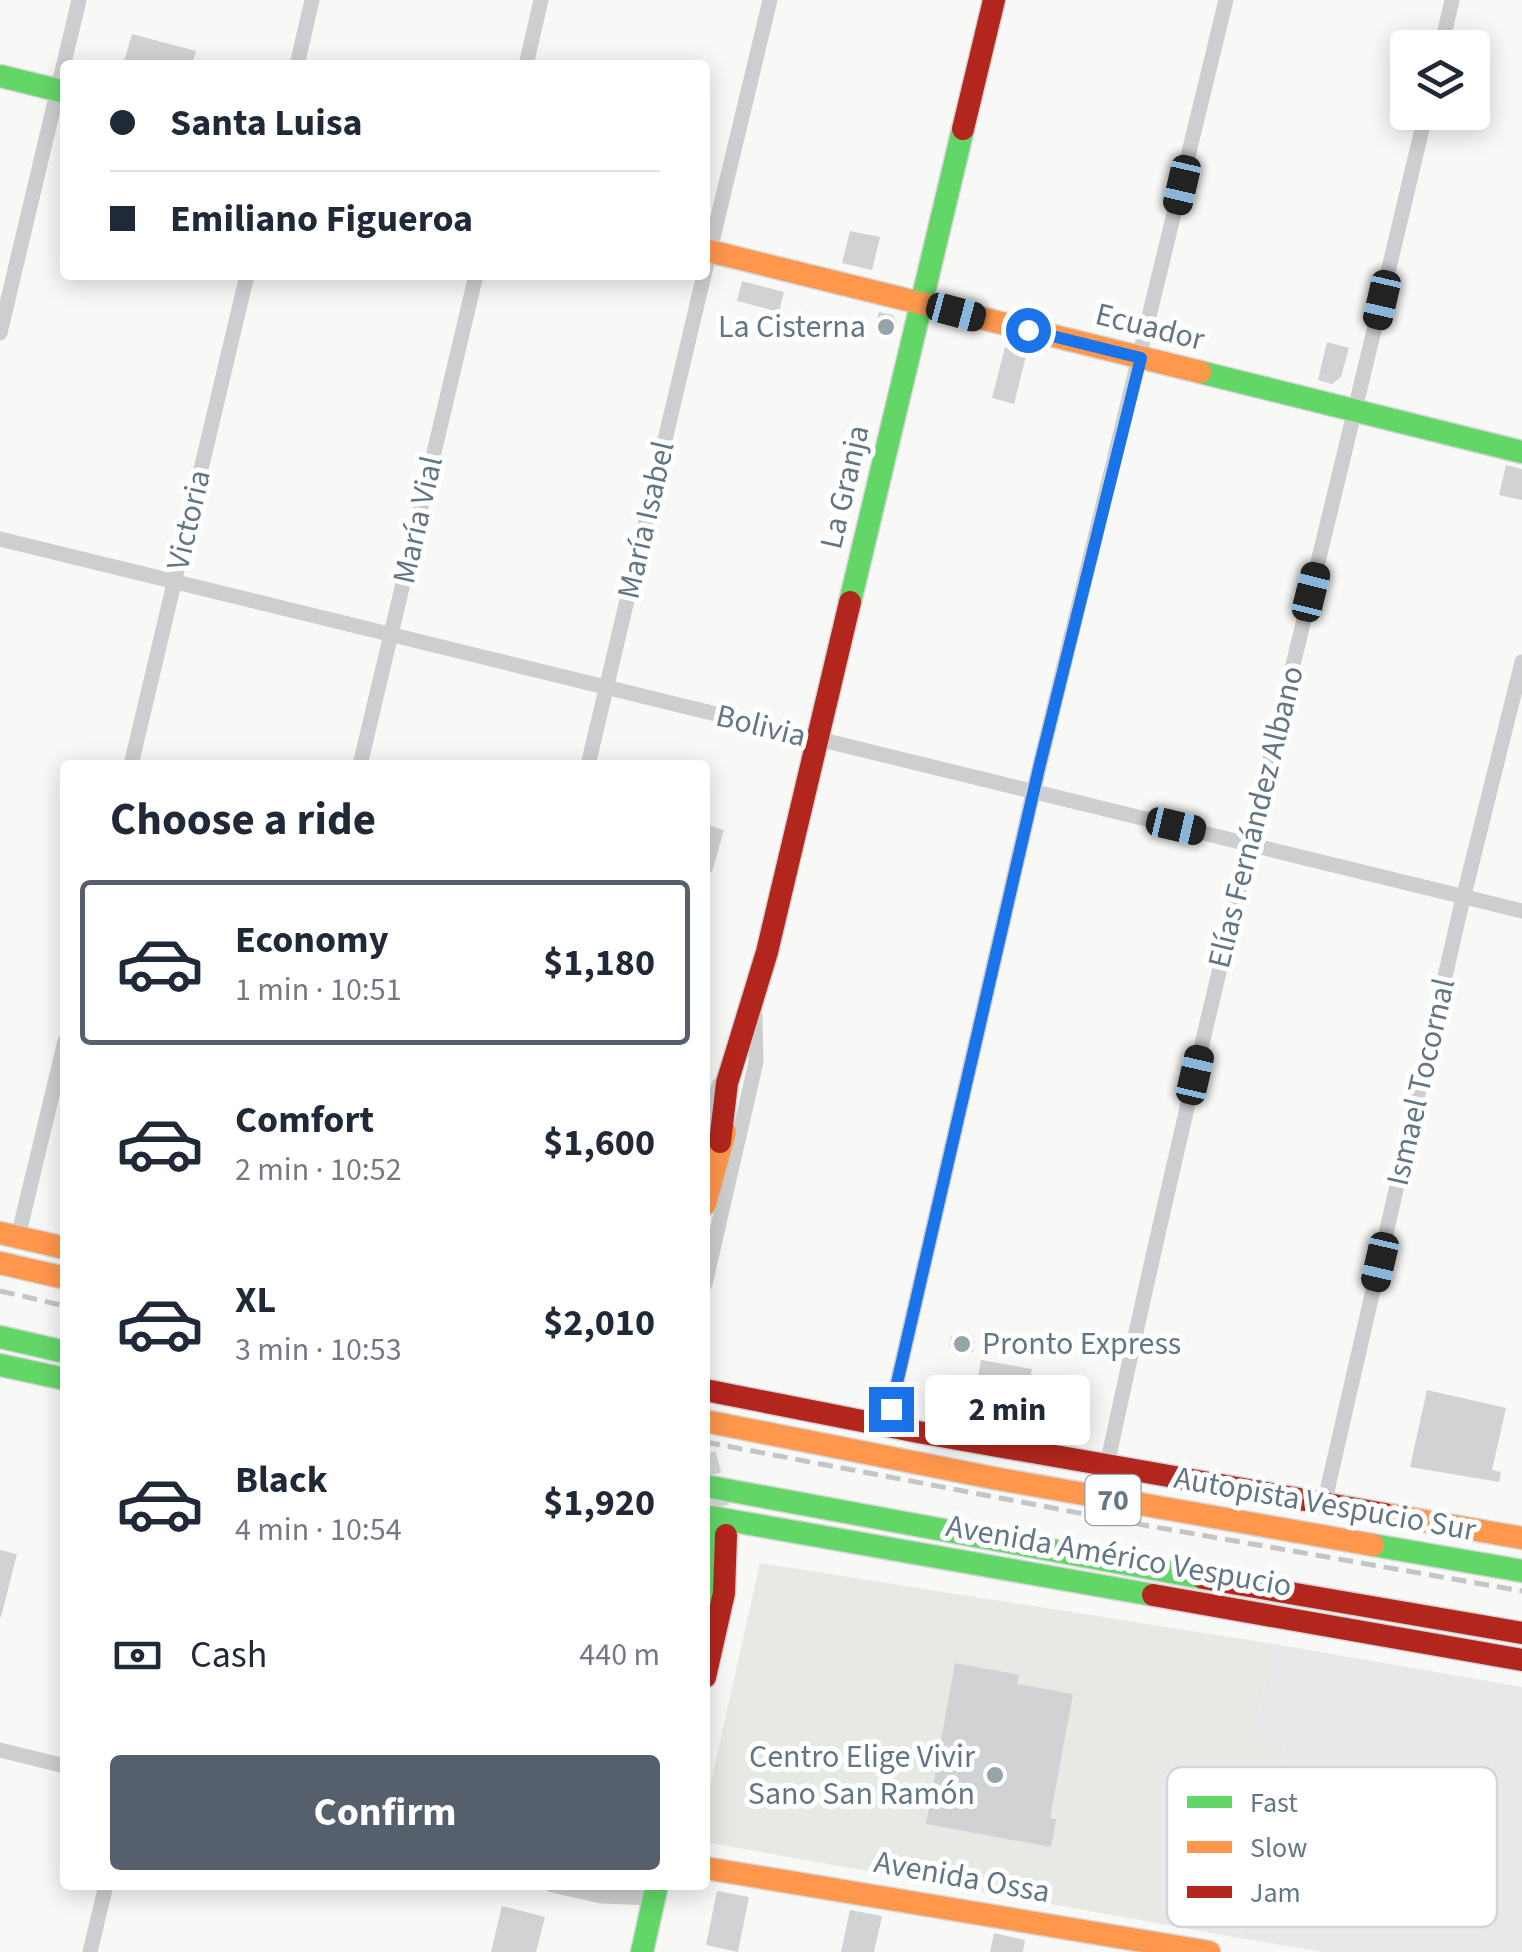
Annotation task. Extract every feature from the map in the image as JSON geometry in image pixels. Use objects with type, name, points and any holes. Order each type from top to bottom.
[{"type":"main road","name":"La Granja","points":[[712,1137],[738,1040],[758,988],[994,0]]},
{"type":"main road","points":[[0,76],[60,91]]},
{"type":"main road","name":"Ecuador","points":[[710,263],[922,303],[1522,452]]},
{"type":"main road","name":"La Granja","points":[[712,1137],[736,1100],[758,988]]},
{"type":"main road","points":[[9,1235],[60,1247]]},
{"type":"main road","points":[[0,1263],[60,1277]]},
{"type":"main road","points":[[0,1337],[60,1351]]},
{"type":"main road","points":[[0,1365],[60,1378]]},
{"type":"main road","points":[[710,1391],[1522,1538]]},
{"type":"main road","name":"Autopista Vespucio Sur","points":[[710,1423],[993,1478],[1522,1571]]},
{"type":"main road","name":"70","points":[[710,1487],[938,1532],[1522,1633]]},
{"type":"main road","points":[[710,1580],[713,1523]]},
{"type":"main road","points":[[710,1655],[724,1594],[713,1523]]},
{"type":"main road","name":"Avenida Américo Vespucio","points":[[713,1523],[1522,1660]]},
{"type":"main road","name":"Avenida Ossa","points":[[710,1869],[1199,1951]]},
{"type":"main road","points":[[642,1952],[655,1892]]},
{"type":"street","points":[[67,60],[79,0]]},
{"type":"street","points":[[298,60],[312,0]]},
{"type":"street","points":[[527,60],[542,0]]},
{"type":"street","name":"María Isabel","points":[[710,246],[770,0]]},
{"type":"street","points":[[887,1426],[1033,793],[1226,0]]},
{"type":"street","points":[[1445,30],[1452,0]]},
{"type":"street","points":[[0,333],[60,95]]},
{"type":"street","name":"Elías Fernández Albano","points":[[1107,1465],[1248,844],[1422,130]]},
{"type":"street","name":"Victoria","points":[[132,760],[246,280]]},
{"type":"street","name":"María Vial","points":[[361,760],[475,280]]},
{"type":"street","name":"María Isabel","points":[[589,760],[702,280]]},
{"type":"street","name":"Bolivia","points":[[0,538],[1522,911]]},
{"type":"street","name":"Ismael Tocornal","points":[[1324,1504],[1522,662]]},
{"type":"street","name":"La Granja","points":[[710,1262],[756,1062],[755,1016]]},
{"type":"street","points":[[9,1235],[60,1059]]},
{"type":"street","points":[[0,1750],[60,1765]]},
{"type":"street","points":[[90,1952],[105,1890]]},
{"type":"street","points":[[574,1890],[601,1896],[655,1892]]},
{"type":"shaded area","name":"Centro Elige Vivir Sano San Ramón","points":[[760,1563],[1274,1644],[1254,1733],[1286,1741],[1280,1767],[1167,1767],[1167,1925],[710,1843],[710,1787]]},
{"type":"shaded area","points":[[1274,1644],[1522,1687],[1522,1952],[1322,1952],[1240,1938],[1243,1927],[1497,1927],[1497,1767],[1280,1767],[1286,1741],[1254,1733]]},
{"type":"shaded area","name":"Centro Elige Vivir Sano San Ramón","points":[[1179,1927],[1243,1927],[1240,1938]]},
{"type":"building","points":[[132,34],[196,51],[193,60],[124,60]]},
{"type":"building","points":[[850,231],[880,237],[872,270],[842,263]]},
{"type":"building","points":[[742,281],[784,292],[779,312],[737,301]]},
{"type":"building","name":"La Cisterna","points":[[879,312],[893,315],[898,323],[895,336],[874,332]]},
{"type":"building","points":[[1327,342],[1349,348],[1341,377],[1332,384],[1318,380]]},
{"type":"building","points":[[1005,347],[1027,352],[1014,404],[992,398]]},
{"type":"building","points":[[1506,465],[1522,469],[1522,500],[1499,495]]},
{"type":"building","points":[[710,826],[724,830],[710,871]]},
{"type":"building","name":"Pronto Express","points":[[951,1336],[975,1341],[973,1352],[949,1347]]},
{"type":"building","points":[[981,1360],[1032,1369],[1023,1420],[972,1411]]},
{"type":"building","points":[[1427,1390],[1506,1408],[1492,1470],[1501,1472],[1499,1482],[1410,1467]]},
{"type":"building","points":[[0,1550],[17,1554],[1,1617],[0,1617]]},
{"type":"building","points":[[955,1663],[1019,1675],[1017,1684],[1073,1694],[1050,1818],[1056,1819],[1051,1847],[926,1824]]},
{"type":"building","points":[[717,1891],[749,1897],[738,1952],[706,1945]]},
{"type":"building","points":[[502,1906],[545,1917],[536,1952],[491,1952]]},
{"type":"building","points":[[850,1910],[882,1916],[874,1952],[841,1952]]},
{"type":"building","points":[[994,1933],[1025,1940],[1023,1952],[990,1952]]},
{"type":"tunnel","points":[[710,1473],[726,1535]]},
{"type":"railway","points":[[0,1291],[60,1305]]},
{"type":"railway","points":[[710,1443],[1132,1523],[1522,1591]]},
{"type":"traffic: fast","points":[[0,76],[60,91]]},
{"type":"traffic: fast","points":[[850,602],[963,129]]},
{"type":"traffic: fast","points":[[1200,372],[1522,452]]},
{"type":"traffic: fast","points":[[0,1337],[60,1351]]},
{"type":"traffic: fast","points":[[0,1365],[60,1378]]},
{"type":"traffic: fast","points":[[710,1487],[1203,1578]]},
{"type":"traffic: fast","points":[[710,1517],[1153,1595]]},
{"type":"traffic: fast","points":[[710,1517],[710,1580]]},
{"type":"traffic: fast","points":[[1373,1545],[1522,1571]]},
{"type":"traffic: fast","points":[[642,1952],[656,1890]]},
{"type":"traffic: slow","points":[[710,251],[1200,372]]},
{"type":"traffic: slow","points":[[710,1186],[725,1132]]},
{"type":"traffic: slow","points":[[0,1233],[60,1247]]},
{"type":"traffic: slow","points":[[0,1263],[60,1277]]},
{"type":"traffic: slow","points":[[710,1422],[993,1478],[1373,1545]]},
{"type":"traffic: slow","points":[[1385,1514],[1522,1538]]},
{"type":"traffic: slow","points":[[710,1869],[1209,1952]]},
{"type":"traffic: jam","points":[[963,129],[994,0]]},
{"type":"traffic: jam","points":[[720,1142],[727,1083],[767,952],[850,602]]},
{"type":"traffic: jam","points":[[710,1391],[918,1432],[1385,1514]]},
{"type":"traffic: jam","points":[[710,1655],[724,1593],[726,1535]]},
{"type":"traffic: jam","points":[[1203,1578],[1522,1633]]},
{"type":"traffic: jam","points":[[1153,1595],[1522,1660]]},
{"type":"place","name":"La Cisterna","points":[[886,327]]},
{"type":"place","name":"Pronto Express","points":[[962,1344]]},
{"type":"place","name":"Centro Elige Vivir Sano San Ramón","points":[[995,1775]]},
{"type":"route","points":[[891,1409],[1039,768],[1141,358],[1028,330]]}]
